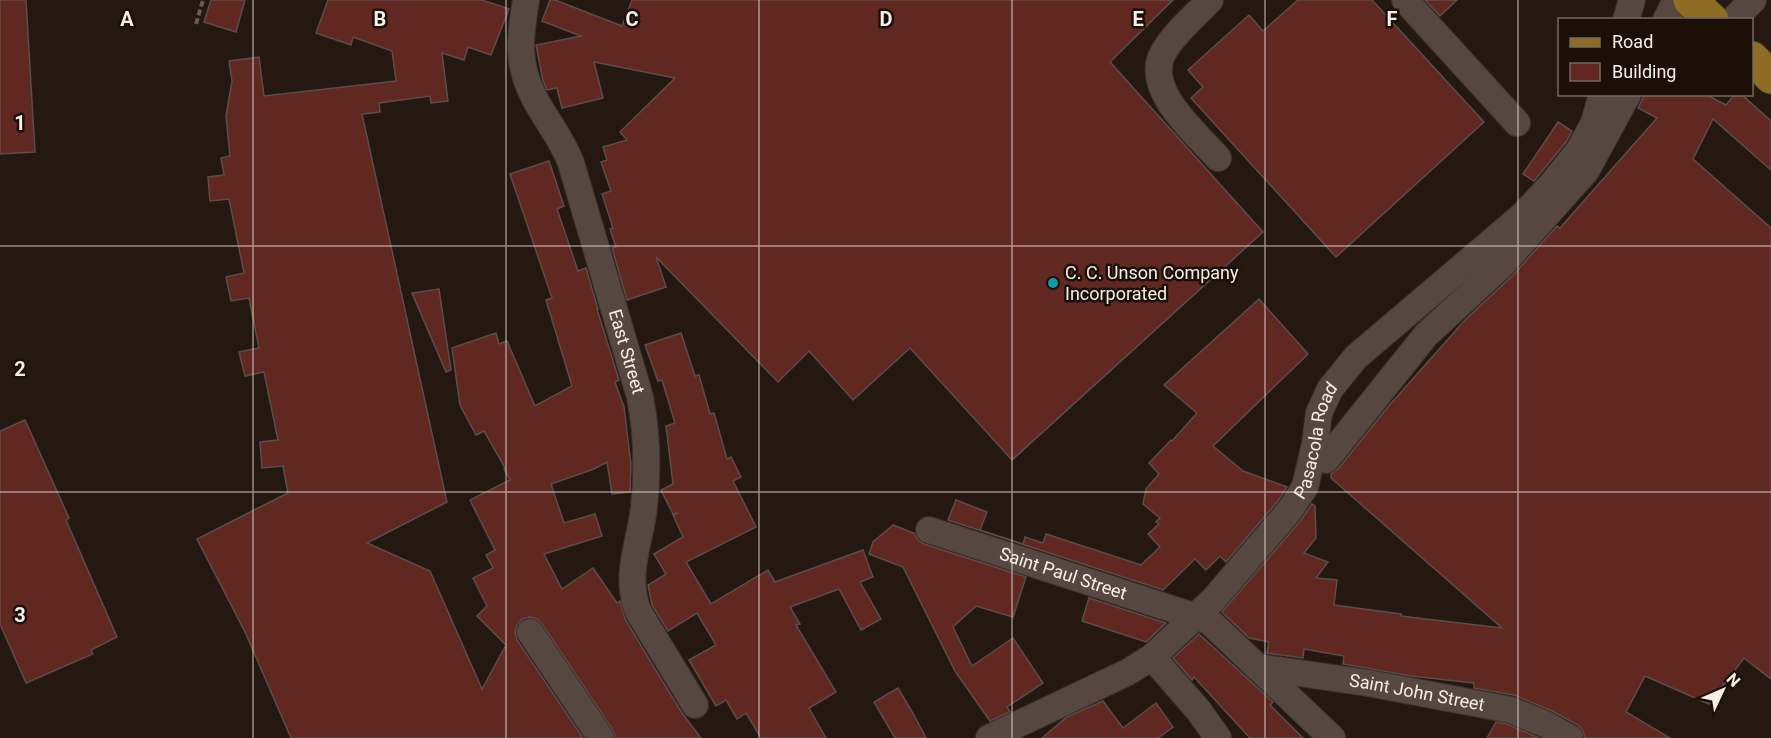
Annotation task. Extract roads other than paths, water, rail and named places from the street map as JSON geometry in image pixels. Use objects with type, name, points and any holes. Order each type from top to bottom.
[{"type":"main road","points":[[1690,0],[1710,18]]},
{"type":"main road","points":[[1753,59],[1771,77]]},
{"type":"street","name":"East Street","points":[[526,0],[520,36],[521,61],[534,99],[564,146],[574,172],[640,397],[644,418],[646,479],[644,509],[631,581],[634,598],[638,610],[695,705]]},
{"type":"street","points":[[1210,0],[1162,54],[1159,69],[1167,101],[1218,158]]},
{"type":"street","points":[[1405,0],[1517,123]]},
{"type":"street","points":[[1627,18],[1632,0]]},
{"type":"street","points":[[1667,18],[1676,0]]},
{"type":"street","points":[[1735,18],[1753,0]]},
{"type":"street","name":"Pasacola Road","points":[[989,738],[1128,672],[1152,657],[1197,617],[1290,510],[1305,487],[1316,444],[1319,413],[1330,389],[1356,357],[1523,215],[1552,184],[1579,150],[1594,123],[1601,96]]},
{"type":"street","points":[[1326,460],[1426,335],[1503,264],[1586,171],[1627,96]]},
{"type":"street","name":"Saint Paul Street","points":[[929,530],[1209,621],[1332,738]]},
{"type":"street","points":[[530,632],[601,738]]},
{"type":"street","points":[[1152,657],[1199,711],[1218,738]]},
{"type":"street","name":"Saint John Street","points":[[1257,667],[1368,683],[1511,710],[1545,724],[1570,738]]},
{"type":"place","name":"C. C. Unson Company Incorporated","points":[[1053,283]]}]
